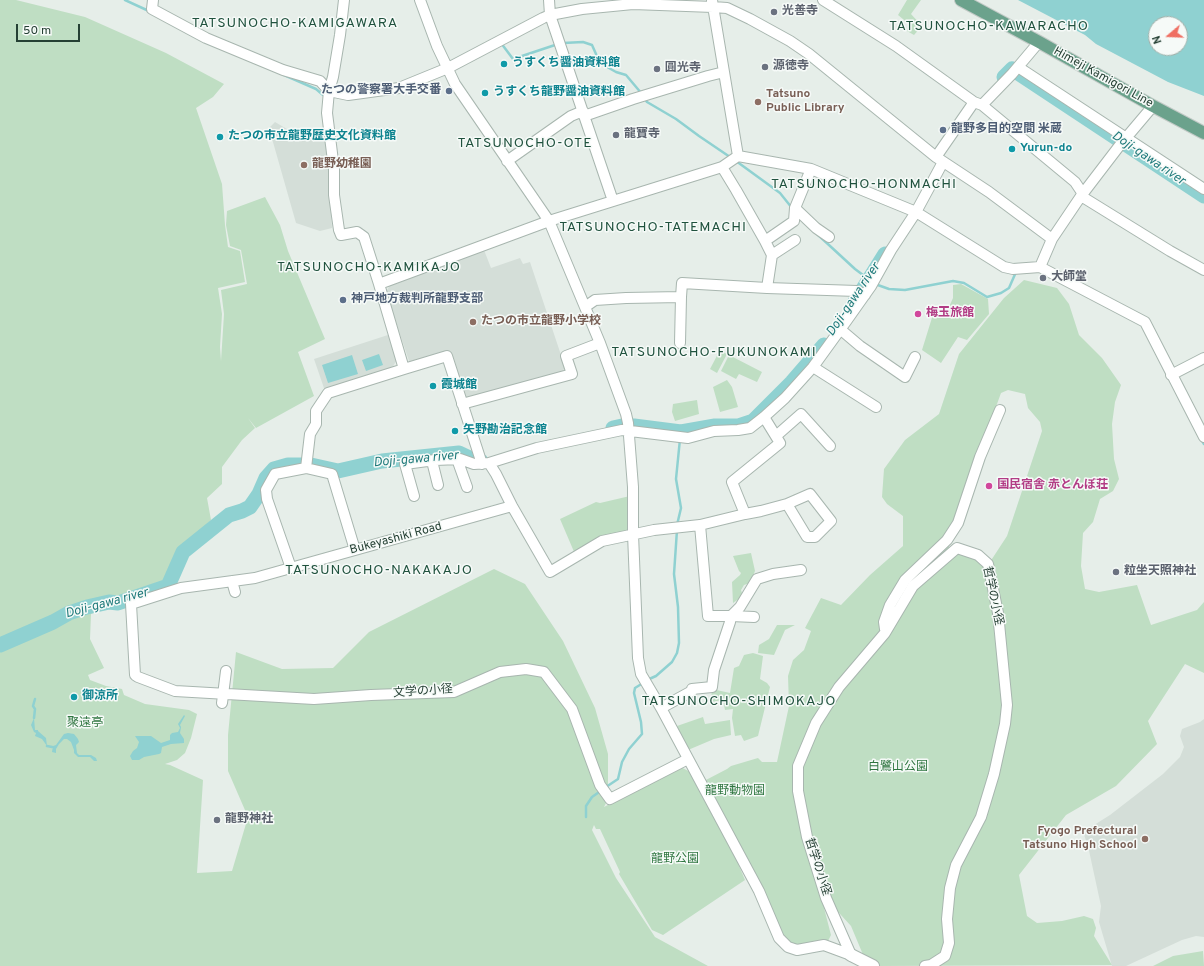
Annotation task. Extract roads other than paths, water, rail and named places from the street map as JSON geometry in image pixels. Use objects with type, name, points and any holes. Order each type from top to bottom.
[{"type":"main road","name":"Himeji Kamigori Line","points":[[961,0],[1204,133]]},
{"type":"street","points":[[153,0],[152,9],[206,38],[283,70],[320,81],[329,91],[348,95],[399,88],[449,71],[550,15],[582,9],[633,4],[712,3],[727,8],[750,19],[790,41],[809,54],[899,128],[1052,239]]},
{"type":"street","points":[[344,0],[334,77],[329,91],[327,113],[334,169],[334,195],[339,230],[341,235],[357,232],[364,237],[404,368]]},
{"type":"street","points":[[420,0],[437,46],[456,84],[548,221],[600,343],[626,414],[633,487],[633,534],[638,658],[641,674],[662,708],[760,891],[779,938],[788,947],[797,950],[824,945],[851,955],[872,966]]},
{"type":"street","points":[[549,0],[550,15],[613,201]]},
{"type":"street","points":[[823,0],[896,46],[978,104],[1075,182],[1082,195],[1170,251],[1204,270]]},
{"type":"street","points":[[712,3],[738,156]]},
{"type":"street","points":[[414,496],[406,464],[457,459],[474,464],[485,464],[537,448],[622,430],[628,427],[688,438],[714,431],[750,428],[785,398],[813,367],[864,295],[916,212],[940,159],[978,104],[1015,70],[1039,42]]},
{"type":"street","points":[[1015,70],[1123,142],[1204,189]]},
{"type":"street","points":[[507,160],[571,116],[724,72]]},
{"type":"street","points":[[1040,267],[1052,239],[1082,195],[1153,106]]},
{"type":"street","points":[[379,284],[548,221],[722,167],[738,156],[811,169],[916,212],[1004,267],[1013,269],[1040,267],[1145,322],[1204,437]]},
{"type":"street","points":[[722,167],[772,255],[767,288]]},
{"type":"street","points":[[765,241],[794,221],[795,208],[811,169]]},
{"type":"street","points":[[795,208],[816,228],[829,237]]},
{"type":"street","points":[[772,255],[795,240]]},
{"type":"street","points":[[680,343],[682,283],[857,291],[864,295]]},
{"type":"street","points":[[585,307],[595,300],[681,297]]},
{"type":"street","points":[[840,329],[860,346],[904,377],[915,358]]},
{"type":"street","points":[[462,404],[572,374],[566,356],[600,343]]},
{"type":"street","points":[[306,464],[310,434],[316,424],[316,411],[328,393],[404,368],[447,356],[479,454],[485,464],[496,474],[512,506],[550,572],[602,541],[633,534],[700,525],[745,514],[761,512],[787,504],[810,494],[831,521],[815,537],[807,537],[787,504]]},
{"type":"street","points":[[1171,375],[1204,358]]},
{"type":"street","points":[[813,367],[876,406]]},
{"type":"street","points":[[885,633],[884,622],[890,605],[905,580],[947,540],[958,523],[980,457],[1000,410]]},
{"type":"street","points":[[776,436],[801,414],[830,446]]},
{"type":"street","points":[[745,514],[732,482],[780,443],[764,417]]},
{"type":"street","points":[[457,459],[467,487]]},
{"type":"street","points":[[432,461],[438,485]]},
{"type":"street","points":[[291,568],[267,499],[266,490],[275,474],[306,464],[332,474],[355,550]]},
{"type":"street","name":"Bukeyashiki Road","points":[[130,609],[131,604],[181,588],[255,578],[512,506]]},
{"type":"street","points":[[700,525],[708,616],[754,617]]},
{"type":"street","name":"哲学の小径","points":[[851,955],[826,898],[807,837],[798,791],[798,766],[816,723],[839,687],[885,633],[913,586],[957,548],[978,555],[988,564],[998,613],[1007,705],[1005,724],[994,774],[981,817],[956,865],[950,888],[947,919],[949,943],[945,956],[931,965],[925,966]]},
{"type":"street","points":[[662,708],[692,691],[692,689],[712,687],[714,670],[731,616],[740,607],[757,579],[773,574],[801,570]]},
{"type":"street","points":[[232,580],[235,592]]},
{"type":"street","name":"文学の小径","points":[[130,609],[135,675],[138,678],[175,691],[314,699],[454,692],[500,672],[526,669],[544,672],[572,709],[600,785],[610,799],[688,758]]},
{"type":"street","points":[[222,703],[226,671]]},
{"type":"water","points":[[1018,0],[1204,0],[1204,96],[1168,82],[1096,44],[1085,35]]},
{"type":"water","points":[[379,354],[383,365],[366,371],[362,360]]},
{"type":"water","points":[[352,355],[358,374],[328,383],[322,365]]},
{"type":"water","points":[[184,715],[185,716],[180,725],[181,727],[180,733],[184,739],[184,743],[171,744],[162,747],[161,753],[159,754],[144,757],[139,760],[132,760],[130,756],[137,748],[139,742],[135,736],[151,736],[161,743],[170,740],[170,735],[172,733],[178,732],[180,728],[178,724]]},
{"type":"water","points":[[34,718],[35,730],[38,730],[46,738],[47,746],[42,739],[35,736],[36,733],[31,725]]},
{"type":"water","points":[[64,734],[74,734],[78,739],[79,742],[76,745],[77,753],[79,755],[91,755],[96,758],[97,761],[94,761],[90,757],[78,757],[74,753],[71,742],[67,739],[64,739],[59,744],[56,749],[56,753],[52,752],[53,746],[56,745]]},
{"type":"waterway","points":[[125,0],[151,12]]},
{"type":"waterway","points":[[563,43],[583,42],[592,45],[600,63],[616,72],[626,75],[642,94]]},
{"type":"waterway","points":[[501,43],[513,59],[558,44]]},
{"type":"waterway","name":"Doji-gawa river","points":[[1004,77],[1012,69],[1204,196]]},
{"type":"waterway","points":[[284,75],[316,89],[325,96]]},
{"type":"waterway","points":[[644,98],[647,102],[676,119],[730,157]]},
{"type":"waterway","points":[[736,161],[780,193],[792,208]]},
{"type":"waterway","points":[[817,234],[855,269],[871,281]]},
{"type":"waterway","name":"Doji-gawa river","points":[[853,305],[885,254]]},
{"type":"waterway","points":[[875,284],[889,289],[905,290],[953,281],[964,283],[987,297],[1001,293],[1009,288],[1016,272]]},
{"type":"waterway","name":"Doji-gawa river","points":[[613,428],[634,426],[681,432],[715,426],[738,426],[753,421],[792,382],[824,345]]},
{"type":"waterway","points":[[677,525],[681,508],[676,479],[680,439]]},
{"type":"waterway","points":[[1201,439],[1204,444]]},
{"type":"waterway","name":"Doji-gawa river","points":[[0,645],[53,622],[69,613],[109,602],[118,603],[168,586],[183,552],[229,515],[250,507],[259,494],[266,478],[274,469],[288,465],[311,465],[338,471],[382,461],[459,453],[476,461],[481,461]]},
{"type":"waterway","points":[[647,680],[656,676],[672,662],[677,653],[679,643],[678,607],[674,574],[677,530]]},
{"type":"waterway","points":[[606,787],[618,779],[622,762],[629,749],[642,734],[641,722],[634,693],[635,688],[643,683]]},
{"type":"waterway","points":[[34,718],[35,709],[33,706],[35,699]]},
{"type":"waterway","points":[[47,746],[52,747]]},
{"type":"waterway","points":[[586,817],[586,806],[592,797],[602,790]]},
{"type":"place","name":"光善寺","points":[[774,12]]},
{"type":"place","name":"うすくち醤油資料館","points":[[504,64]]},
{"type":"place","name":"源徳寺","points":[[765,67]]},
{"type":"place","name":"圓光寺","points":[[657,69]]},
{"type":"place","name":"たつの警察署大手交番","points":[[449,91]]},
{"type":"place","name":"うすくち龍野醤油資料館","points":[[485,93]]},
{"type":"place","name":"Tatsuno Public Library","points":[[758,102]]},
{"type":"place","name":"龍野多目的空間 米蔵","points":[[943,130]]},
{"type":"place","name":"龍寶寺","points":[[616,135]]},
{"type":"place","name":"たつの市立龍野歴史文化資料館","points":[[220,137]]},
{"type":"place","name":"Yurun-do","points":[[1012,149]]},
{"type":"place","name":"龍野幼稚園","points":[[304,165]]},
{"type":"place","name":"大師堂","points":[[1043,278]]},
{"type":"place","name":"神戸地方裁判所龍野支部","points":[[343,300]]},
{"type":"place","name":"梅玉旅館","points":[[918,314]]},
{"type":"place","name":"たつの市立龍野小学校","points":[[473,322]]},
{"type":"place","name":"霞城館","points":[[433,386]]},
{"type":"place","name":"矢野勘治記念館","points":[[455,431]]},
{"type":"place","name":"国民宿舎 赤とんぼ荘","points":[[989,486]]},
{"type":"place","name":"粒坐天照神社","points":[[1116,572]]},
{"type":"place","name":"御涼所","points":[[74,697]]},
{"type":"place","name":"龍野神社","points":[[217,820]]},
{"type":"place","name":"Fyogo Prefectural Tatsuno High School","points":[[1145,839]]},
{"type":"district","name":"TATSUNOCHO-KAMIGAWARA","points":[[295,24]]},
{"type":"district","name":"TATSUNOCHO-KAWARACHO","points":[[989,27]]},
{"type":"district","name":"TATSUNOCHO-OTE","points":[[525,144]]},
{"type":"district","name":"TATSUNOCHO-HONMACHI","points":[[864,185]]},
{"type":"district","name":"TATSUNOCHO-TATEMACHI","points":[[653,228]]},
{"type":"district","name":"TATSUNOCHO-KAMIKAJO","points":[[369,268]]},
{"type":"district","name":"TATSUNOCHO-FUKUNOKAMI","points":[[714,353]]},
{"type":"district","name":"TATSUNOCHO-NAKAKAJO","points":[[379,571]]},
{"type":"district","name":"TATSUNOCHO-SHIMOKAJO","points":[[739,702]]},
{"type":"park label","name":"聚遠亭","points":[[85,724]]},
{"type":"park label","name":"白鷺山公園","points":[[898,768]]},
{"type":"park label","name":"龍野動物園","points":[[735,792]]},
{"type":"park label","name":"龍野公園","points":[[675,860]]}]
